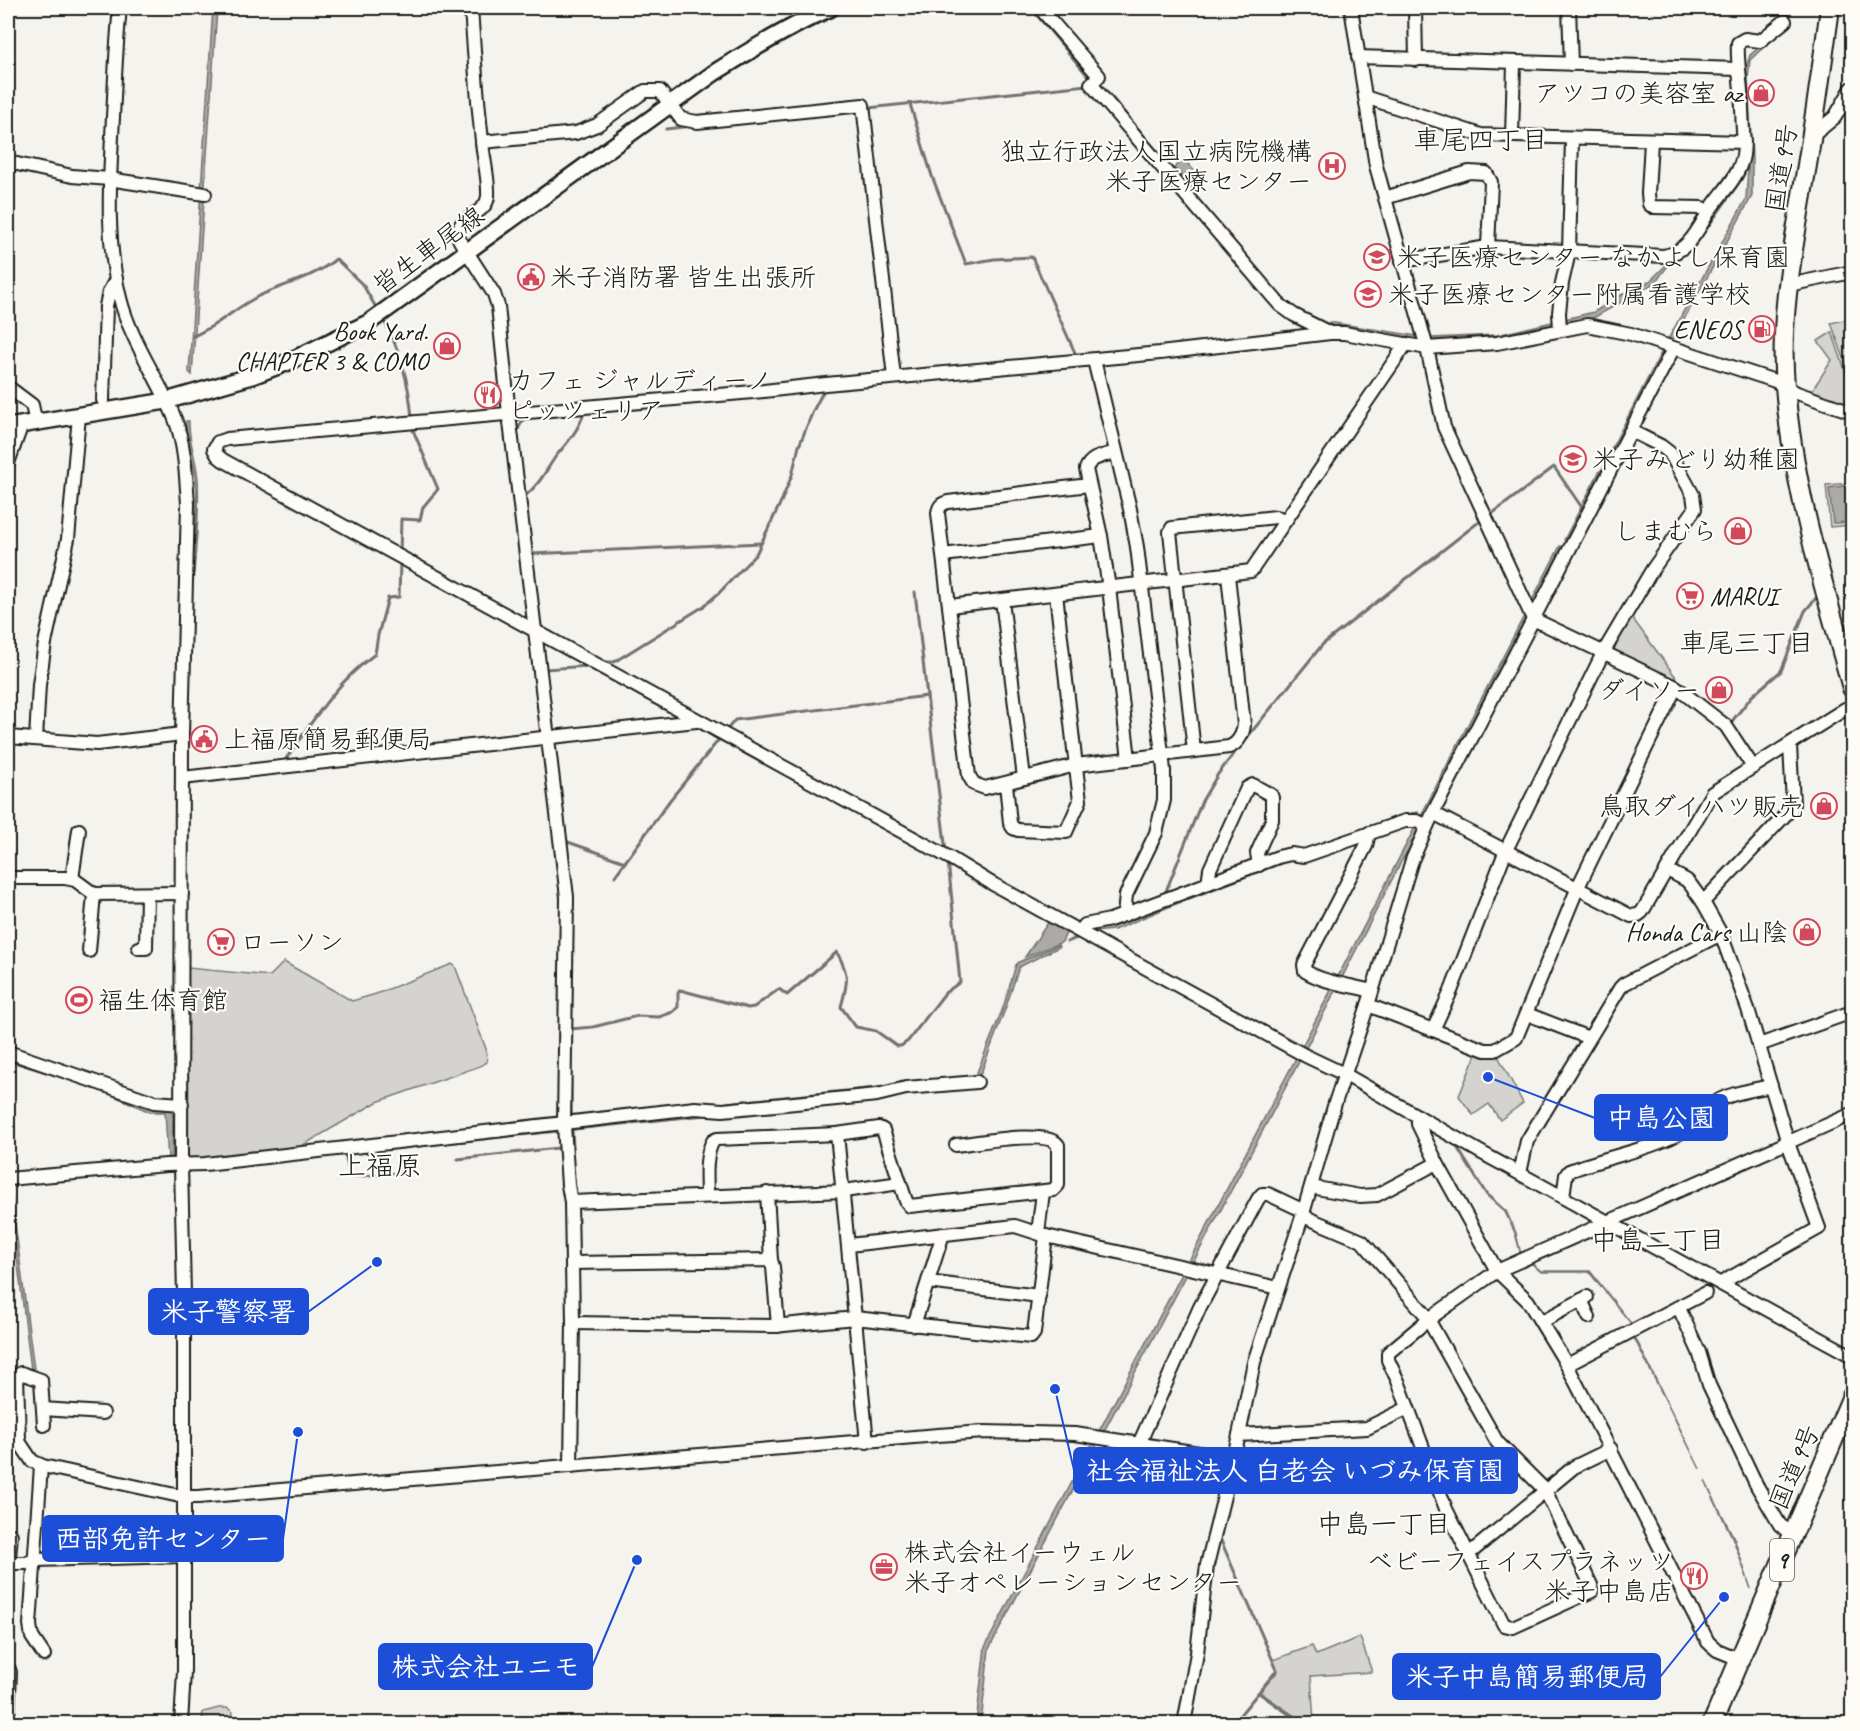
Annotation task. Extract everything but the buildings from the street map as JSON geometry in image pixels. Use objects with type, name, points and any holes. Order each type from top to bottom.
[{"type":"highway","name":"国道9号","points":[[1830,8],[1788,285],[1784,342],[1785,386],[1797,472],[1809,527],[1852,688]]},
{"type":"highway","name":"国道9号","points":[[1712,1724],[1852,1396]]},
{"type":"main road","name":"皆生車尾線","points":[[22,424],[166,401],[252,376],[335,340],[368,323],[714,73],[807,18],[831,8]]},
{"type":"street","points":[[120,8],[110,179],[109,225],[112,262],[122,306],[135,341],[175,420],[181,446],[188,504],[182,734],[181,1165],[184,1293],[184,1671],[181,1724]]},
{"type":"street","points":[[471,8],[488,200],[484,206],[458,226],[457,230],[460,241],[494,294],[498,306],[567,897],[567,1125],[573,1323],[571,1466]]},
{"type":"street","points":[[1040,8],[1099,76],[1091,84],[1280,306],[1330,333]]},
{"type":"street","points":[[1351,8],[1376,166],[1424,335],[1438,404],[1451,445],[1533,619],[1676,687],[1726,726],[1753,767]]},
{"type":"street","points":[[1415,8],[1416,60]]},
{"type":"street","points":[[1569,8],[1570,64]]},
{"type":"street","points":[[1402,261],[1488,247],[1670,255],[1690,242],[1737,174],[1742,161],[1744,142],[1736,60],[1739,42],[1745,39],[1760,40],[1785,21]]},
{"type":"street","points":[[1358,57],[1738,69]]},
{"type":"street","points":[[1512,136],[1514,63]]},
{"type":"street","points":[[1812,136],[1835,117],[1852,88]]},
{"type":"street","points":[[482,142],[576,133],[597,125],[645,91],[660,92],[681,118],[697,122],[863,105],[894,377]]},
{"type":"street","points":[[1365,97],[1481,135],[1744,142]]},
{"type":"street","points":[[1560,329],[1562,283],[1569,252],[1572,139]]},
{"type":"street","points":[[1651,141],[1649,204],[1655,207],[1702,208],[1709,212]]},
{"type":"street","points":[[8,162],[72,176],[110,179],[201,193]]},
{"type":"street","points":[[1385,198],[1469,172],[1486,173],[1491,182],[1488,247]]},
{"type":"street","points":[[1788,285],[1852,272]]},
{"type":"street","points":[[103,400],[106,306],[109,291],[116,279]]},
{"type":"street","points":[[1852,412],[1797,393],[1785,386],[1614,329],[1587,325],[1497,344],[1427,348],[1344,333],[1330,333],[1094,360],[894,377],[764,392],[227,439],[218,442],[214,449],[223,460],[1301,1053],[1344,1074],[1852,1356]]},
{"type":"street","points":[[950,606],[1251,571],[1406,344]]},
{"type":"street","points":[[1184,1724],[1197,1653],[1207,1565],[1239,1435],[1254,1362],[1303,1214],[1344,1074],[1368,1005],[1421,823],[1433,813],[1631,431],[1667,347]]},
{"type":"street","points":[[1094,360],[1137,547],[1165,787],[1156,833],[1126,895],[1124,915]]},
{"type":"street","points":[[8,387],[32,405],[22,424],[8,463]]},
{"type":"street","points":[[36,739],[39,685],[45,643],[68,539],[80,416]]},
{"type":"street","points":[[1433,1030],[1451,991],[1506,850],[1603,653],[1652,570],[1694,512],[1696,505],[1694,495],[1670,453],[1631,431]]},
{"type":"street","points":[[1116,452],[1095,458],[1086,469],[1101,536],[1109,588],[1129,759]]},
{"type":"street","points":[[1089,485],[942,503],[938,513],[969,776],[974,784],[986,788],[1076,765],[1229,747],[1236,744],[1244,725],[1228,575]]},
{"type":"street","points":[[1194,750],[1170,532],[1172,528],[1276,517],[1286,520]]},
{"type":"street","points":[[944,555],[1101,536]]},
{"type":"street","points":[[1006,784],[1010,823],[1013,828],[1066,832],[1080,801],[1056,594]]},
{"type":"street","points":[[1002,600],[1024,778]]},
{"type":"street","points":[[1368,1005],[1485,1050],[1491,1051],[1516,1038],[1578,887],[1676,687]]},
{"type":"street","points":[[1433,813],[1631,916],[1635,916],[1642,912],[1712,794],[1852,706]]},
{"type":"street","points":[[182,778],[696,721]]},
{"type":"street","points":[[8,737],[97,744],[182,734]]},
{"type":"street","points":[[1704,902],[1791,809],[1793,804],[1790,745]]},
{"type":"street","points":[[1208,883],[1210,869],[1247,788],[1253,785],[1271,795],[1272,798],[1272,820],[1257,853],[1258,865]]},
{"type":"street","points":[[1080,931],[1085,925],[1124,915],[1278,857],[1296,855],[1405,821],[1421,823]]},
{"type":"street","points":[[72,879],[79,830]]},
{"type":"street","points":[[1369,833],[1366,846],[1304,962],[1305,971],[1318,978],[1372,991]]},
{"type":"street","points":[[1667,870],[1686,880],[1704,902],[1721,934],[1735,970],[1788,1143],[1819,1228],[1721,1283]]},
{"type":"street","points":[[8,878],[75,879],[93,894],[182,893]]},
{"type":"street","points":[[89,951],[93,894]]},
{"type":"street","points":[[139,948],[146,948],[147,894]]},
{"type":"street","points":[[1520,1173],[1527,1141],[1588,1038],[1624,984],[1721,934]]},
{"type":"street","points":[[1759,1045],[1852,1012]]},
{"type":"street","points":[[1527,1014],[1588,1038]]},
{"type":"street","points":[[8,1052],[154,1102],[182,1104]]},
{"type":"street","points":[[8,1179],[205,1164],[705,1108],[723,1110],[882,1093],[897,1089],[977,1082]]},
{"type":"street","points":[[1563,1197],[1566,1175],[1569,1171],[1646,1146],[1689,1128],[1709,1111],[1714,1102],[1771,1086]]},
{"type":"street","points":[[1139,1444],[1217,1274],[1262,1194],[1268,1194],[1303,1214],[1362,1241],[1399,1282],[1429,1319],[1497,1442],[1545,1490],[1592,1587],[1591,1592],[1513,1627],[1507,1627],[1446,1509],[1388,1360],[1388,1353],[1429,1319],[1497,1271],[1852,1114]]},
{"type":"street","points":[[1418,1116],[1418,1124],[1437,1163],[1497,1271],[1528,1301],[1567,1365],[1708,1642],[1718,1650],[1739,1659]]},
{"type":"street","points":[[707,1196],[707,1169],[712,1141],[750,1137],[837,1134],[879,1128],[884,1130],[907,1206],[1043,1192],[1055,1189],[1059,1182],[1056,1141],[1030,1137],[956,1145]]},
{"type":"street","points":[[837,1134],[867,1442]]},
{"type":"street","points":[[1311,1187],[1360,1196],[1377,1196],[1437,1163]]},
{"type":"street","points":[[571,1202],[844,1191],[900,1183]]},
{"type":"street","points":[[573,1323],[778,1326],[855,1318],[1031,1337],[1034,1334],[1039,1296],[1043,1192]]},
{"type":"street","points":[[767,1193],[778,1326]]},
{"type":"street","points":[[849,1245],[1015,1226],[1042,1235],[1278,1288]]},
{"type":"street","points":[[915,1325],[943,1234]]},
{"type":"street","points":[[572,1263],[771,1260]]},
{"type":"street","points":[[928,1282],[1039,1296]]},
{"type":"street","points":[[1567,1365],[1706,1293]]},
{"type":"street","points":[[1541,1322],[1584,1299],[1589,1317]]},
{"type":"street","points":[[1679,1308],[1699,1352],[1709,1384],[1757,1486],[1780,1525],[1793,1534]]},
{"type":"street","points":[[19,1440],[13,1380],[17,1376],[24,1373],[41,1380],[44,1425]]},
{"type":"street","points":[[1239,1435],[1367,1428],[1408,1408]]},
{"type":"street","points":[[43,1409],[103,1413]]},
{"type":"street","points":[[8,1432],[15,1434],[32,1461],[41,1466],[184,1497],[867,1442],[938,1434],[985,1432],[1075,1434],[1232,1458]]},
{"type":"street","points":[[1470,1553],[1574,1467],[1611,1449]]},
{"type":"street","points":[[41,1466],[30,1626],[32,1637],[44,1655]]},
{"type":"street","points":[[8,1569],[11,1535]]},
{"type":"street","points":[[8,1563],[26,1563],[36,1560],[183,1556]]},
{"type":"street","points":[[8,1667],[10,1672],[8,1719]]},
{"type":"shaded area","points":[[213,8],[217,8],[192,375],[189,372]]},
{"type":"shaded area","points":[[1030,8],[1035,8],[1070,47],[1281,297],[1301,312],[1320,320],[1319,324],[1292,311]]},
{"type":"shaded area","points":[[1763,44],[1765,46],[1750,60],[1748,78],[1752,196],[1671,343],[1567,542],[1564,540],[1599,472],[1606,465],[1608,455],[1667,341],[1746,199],[1748,167],[1741,181],[1693,249],[1667,267],[1655,283],[1595,317],[1496,340],[1417,342],[1328,326],[1329,322],[1430,338],[1497,335],[1594,312],[1650,281],[1669,262],[1693,244],[1739,177],[1744,74],[1750,55]]},
{"type":"shaded area","points":[[1184,159],[1202,180],[1192,188],[1174,168]]},
{"type":"shaded area","points":[[1852,318],[1852,380],[1831,323]]},
{"type":"shaded area","points":[[1832,332],[1852,384],[1852,408],[1811,392],[1832,360],[1818,341]]},
{"type":"shaded area","points":[[186,421],[189,421],[198,480],[198,515],[194,573],[192,573],[197,510],[196,485]]},
{"type":"shaded area","points":[[1852,483],[1852,525],[1830,527],[1826,485]]},
{"type":"shaded area","points":[[1852,485],[1852,522],[1833,523],[1829,488]]},
{"type":"shaded area","points":[[1560,546],[1564,548],[1412,844],[989,1649],[981,1723],[976,1724],[985,1647],[1297,1056]]},
{"type":"shaded area","points":[[1630,615],[1681,684],[1615,653],[1612,646]]},
{"type":"shaded area","points":[[1418,812],[1418,815],[1405,816],[1114,930],[1094,932],[1094,928],[1117,925],[1291,857],[1311,847],[1400,816]]},
{"type":"shaded area","points":[[1049,921],[1067,931],[1062,942],[1025,957]]},
{"type":"shaded area","points":[[1058,945],[1059,947],[1019,967],[981,1073],[976,1075],[1003,1008],[1016,965]]},
{"type":"shaded area","points":[[284,962],[352,1001],[452,964],[455,966],[486,1049],[487,1062],[377,1102],[293,1151],[191,1161],[188,1158],[188,968],[270,976]]},
{"type":"shaded area","points":[[571,1041],[572,1126],[703,1111],[727,1102],[878,1087],[902,1091],[974,1088],[902,1095],[878,1091],[727,1107],[703,1116],[193,1171],[193,1167],[561,1125]]},
{"type":"shaded area","points":[[1477,1052],[1491,1057],[1497,1054],[1523,1103],[1500,1120],[1489,1104],[1473,1115],[1459,1096]]},
{"type":"shaded area","points":[[8,1056],[170,1109],[173,1115],[172,1160],[168,1160],[165,1112],[150,1112],[101,1090],[8,1061]]},
{"type":"shaded area","points":[[1454,1141],[1487,1194],[1506,1211],[1516,1233],[1521,1255],[1515,1233],[1505,1212],[1486,1195]]},
{"type":"shaded area","points":[[8,1185],[10,1185],[34,1369],[31,1369]]},
{"type":"shaded area","points":[[1529,1261],[1541,1271],[1590,1271],[1633,1326],[1589,1272],[1541,1272]]},
{"type":"shaded area","points":[[1634,1335],[1700,1469],[1633,1336]]},
{"type":"shaded area","points":[[1705,1481],[1734,1538],[1751,1589],[1733,1539]]},
{"type":"shaded area","points":[[1360,1637],[1372,1672],[1311,1676],[1314,1723],[1305,1723],[1260,1692],[1278,1671],[1273,1660],[1312,1646],[1316,1655]]},
{"type":"shaded area","points":[[227,1708],[233,1712],[232,1718],[215,1722],[202,1718],[203,1712]]},
{"type":"waterway","points":[[868,108],[1087,85]]},
{"type":"waterway","points":[[910,104],[932,176],[966,264],[994,259],[1032,257],[1076,355]]},
{"type":"waterway","points":[[666,129],[692,126]]},
{"type":"waterway","points":[[193,336],[252,300],[309,276],[336,259],[363,285],[378,311]]},
{"type":"waterway","points":[[383,319],[395,343],[403,367],[412,418]]},
{"type":"waterway","points":[[1279,345],[1316,341]]},
{"type":"waterway","points":[[604,662],[614,662],[704,606],[756,554],[781,502],[792,475],[799,446],[825,388]]},
{"type":"waterway","points":[[524,497],[538,483],[572,436],[584,413]]},
{"type":"waterway","points":[[517,431],[524,418],[565,415]]},
{"type":"waterway","points":[[400,553],[401,519],[420,520],[423,507],[438,489],[413,430]]},
{"type":"waterway","points":[[1493,513],[1554,467],[1583,509]]},
{"type":"waterway","points":[[1245,740],[1323,644],[1480,521]]},
{"type":"waterway","points":[[531,554],[761,543]]},
{"type":"waterway","points":[[283,763],[336,691],[375,654],[388,598],[399,597],[400,562]]},
{"type":"waterway","points":[[725,732],[735,720],[927,696],[915,592]]},
{"type":"waterway","points":[[1729,725],[1752,696],[1781,671],[1805,611],[1816,598]]},
{"type":"waterway","points":[[545,669],[588,666]]},
{"type":"waterway","points":[[927,696],[946,852]]},
{"type":"waterway","points":[[703,730],[719,740]]},
{"type":"waterway","points":[[615,876],[670,800],[721,737]]},
{"type":"waterway","points":[[1164,896],[1202,801],[1218,774],[1239,747]]},
{"type":"waterway","points":[[565,841],[625,862]]},
{"type":"waterway","points":[[570,1029],[593,1027],[637,1016],[659,1017],[673,1012],[678,1007],[680,990],[748,1008],[754,1007],[779,989],[787,995],[837,952],[846,973],[841,1007],[856,1027],[876,1031],[897,1046],[901,1046],[908,1041],[945,993],[960,982],[948,861]]},
{"type":"waterway","points":[[1067,942],[1079,937]]},
{"type":"waterway","points":[[572,1129],[573,1147]]},
{"type":"waterway","points":[[458,1159],[558,1148]]},
{"type":"waterway","points":[[345,1153],[350,1177],[399,1173],[399,1166]]},
{"type":"waterway","points":[[1210,1724],[1231,1721],[1239,1716],[1277,1670],[1219,1536]]},
{"type":"waterway","points":[[1259,1693],[1303,1724]]},
{"type":"place","name":"アツコの美容室 az","points":[[1761,93]]},
{"type":"place","name":"独立行政法人国立病院機構 米子医療センター","points":[[1332,166]]},
{"type":"place","name":"米子医療センター なかよし保育園","points":[[1377,257]]},
{"type":"place","name":"米子消防署 皆生出張所","points":[[531,277]]},
{"type":"place","name":"米子医療センター附属看護学校","points":[[1368,294]]},
{"type":"place","name":"ENEOS","points":[[1762,329]]},
{"type":"place","name":"Book Yard. CHAPTER 3 & COMO","points":[[447,346]]},
{"type":"place","name":"カフェ ジャルディーノ ピッツェリア","points":[[488,395]]},
{"type":"place","name":"米子みどり幼稚園","points":[[1573,459]]},
{"type":"place","name":"しまむら","points":[[1738,531]]},
{"type":"place","name":"MARUI","points":[[1690,596]]},
{"type":"place","name":"ダイソー","points":[[1719,690]]},
{"type":"place","name":"上福原簡易郵便局","points":[[204,739]]},
{"type":"place","name":"鳥取ダイハツ販売","points":[[1824,806]]},
{"type":"place","name":"Honda Cars 山陰","points":[[1807,932]]},
{"type":"place","name":"ローソン","points":[[221,942]]},
{"type":"place","name":"福生体育館","points":[[79,1000]]},
{"type":"place","name":"中島公園","points":[[1488,1077]]},
{"type":"place","name":"米子警察署","points":[[377,1262]]},
{"type":"place","name":"社会福祉法人 白老会 いづみ保育園","points":[[1055,1389]]},
{"type":"place","name":"西部免許センター","points":[[298,1432]]},
{"type":"place","name":"株式会社ユニモ","points":[[637,1560]]},
{"type":"place","name":"株式会社イーウェル 米子オペレーションセンター","points":[[884,1567]]},
{"type":"place","name":"ベビーフェイスプラネッツ 米子中島店","points":[[1694,1576]]},
{"type":"place","name":"米子中島簡易郵便局","points":[[1724,1597]]},
{"type":"district","name":"車尾四丁目","points":[[1481,140]]},
{"type":"district","name":"車尾三丁目","points":[[1747,643]]},
{"type":"district","name":"上福原","points":[[380,1165]]},
{"type":"district","name":"中島二丁目","points":[[1658,1240]]},
{"type":"district","name":"中島一丁目","points":[[1384,1524]]}]
